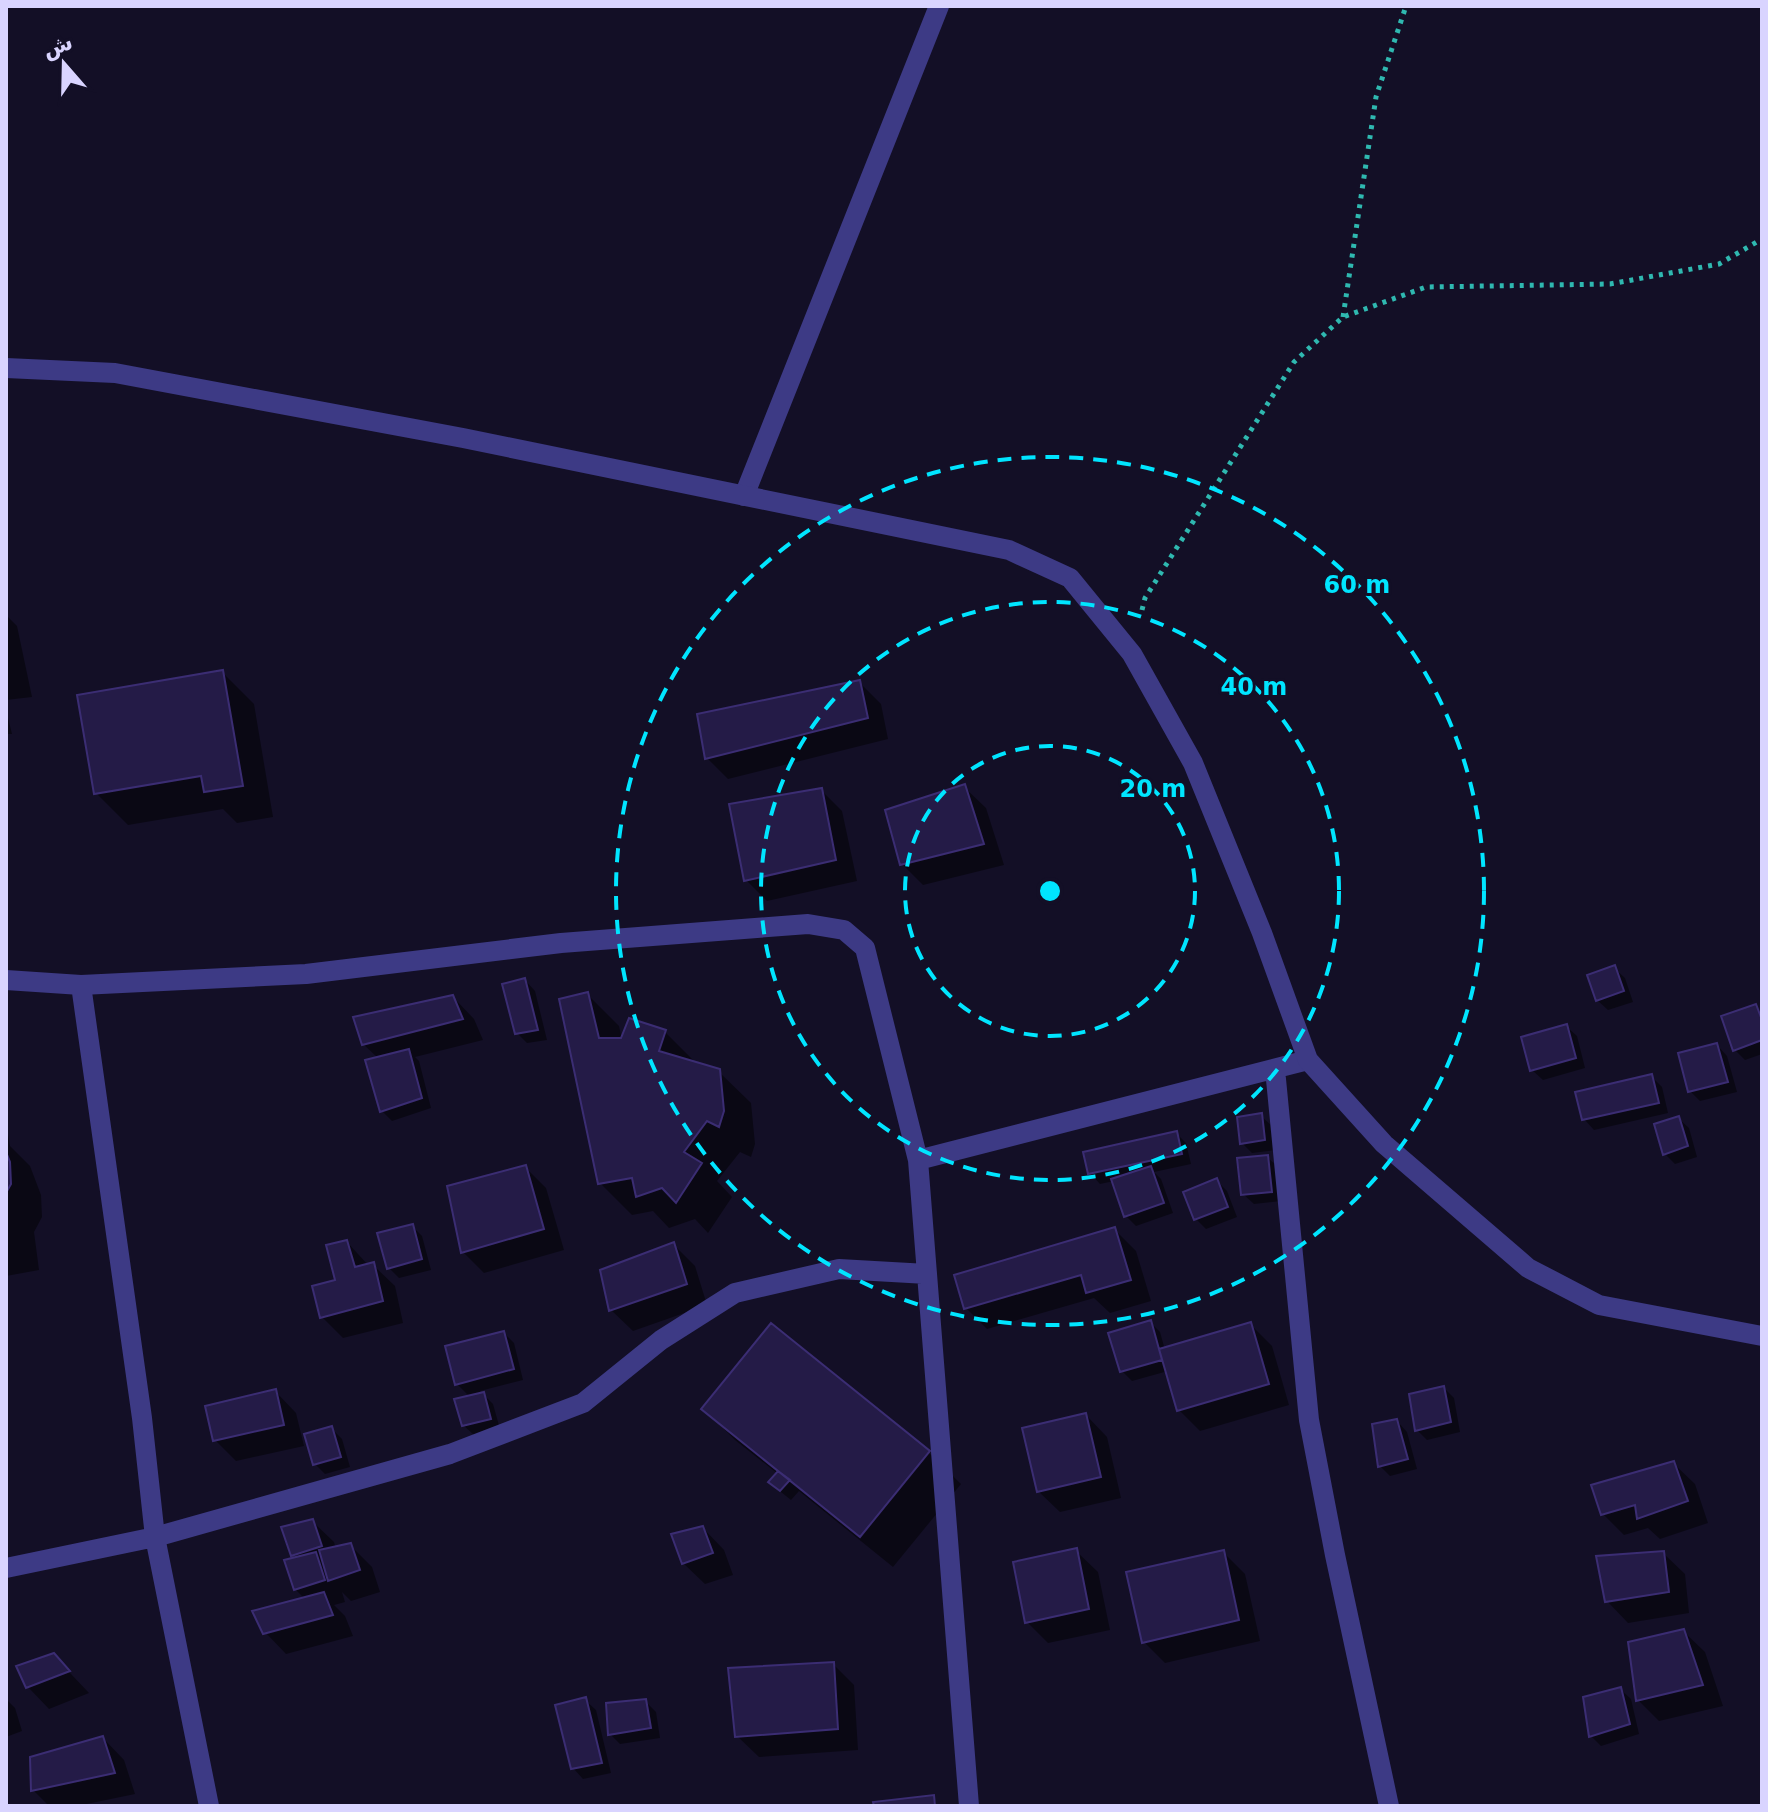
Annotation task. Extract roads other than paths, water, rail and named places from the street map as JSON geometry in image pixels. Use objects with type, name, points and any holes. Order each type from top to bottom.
[{"type":"street","points":[[744,496],[939,6]]},
{"type":"street","points":[[6,368],[115,373],[463,438],[1009,550],[1070,578],[1132,654],[1193,763],[1262,933],[1308,1060],[1384,1144],[1528,1268],[1599,1305],[1762,1336]]},
{"type":"street","points":[[6,980],[81,985],[306,974],[561,943],[808,924],[844,930],[865,948],[918,1160],[969,1806]]},
{"type":"street","points":[[81,985],[142,1418],[155,1537],[209,1806]]},
{"type":"street","points":[[918,1160],[1308,1060]]},
{"type":"street","points":[[1275,1069],[1309,1420],[1389,1806]]},
{"type":"street","points":[[6,1568],[155,1537],[450,1454],[583,1403],[661,1340],[735,1293],[839,1269],[927,1274]]}]
